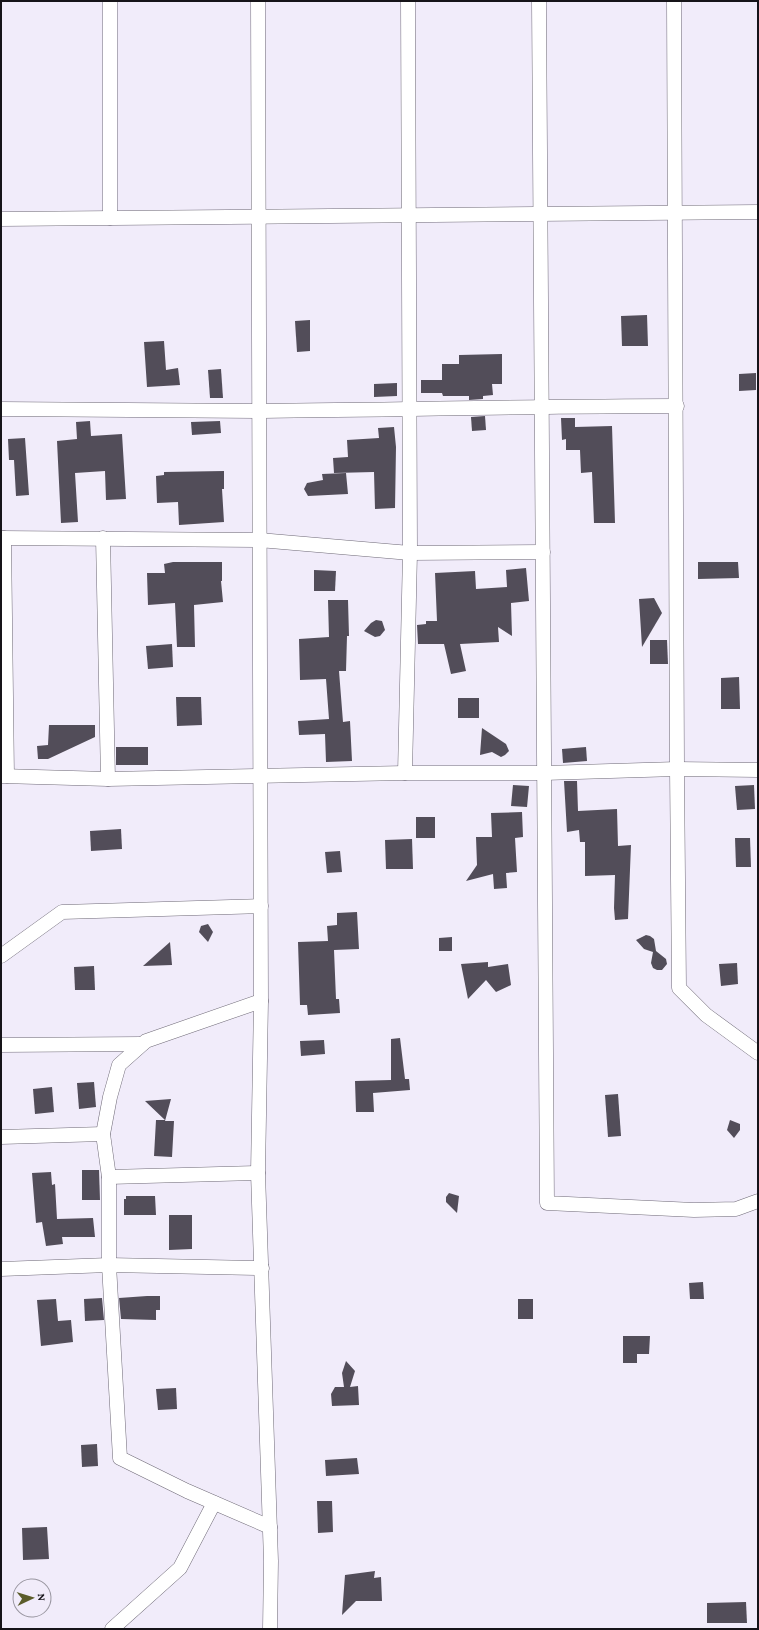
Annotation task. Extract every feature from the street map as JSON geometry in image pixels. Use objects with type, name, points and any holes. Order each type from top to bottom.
[{"type":"street","points":[[110,1],[110,218]]},
{"type":"street","points":[[258,1],[261,776],[261,1001],[258,1173],[270,1527],[270,1629]]},
{"type":"street","points":[[405,773],[410,553],[408,1]]},
{"type":"street","points":[[538,1],[547,1203],[694,1210],[736,1209],[758,1201]]},
{"type":"street","points":[[674,1],[676,769],[679,988],[706,1015],[758,1053]]},
{"type":"street","points":[[1,219],[758,212]]},
{"type":"street","points":[[1,409],[260,411],[410,410],[541,406],[676,406]]},
{"type":"street","points":[[543,552],[410,553],[259,540],[3,538],[4,776],[108,779],[405,773],[544,773],[676,769],[758,770]]},
{"type":"street","points":[[103,538],[108,779]]},
{"type":"street","points":[[1,956],[62,912],[261,906]]},
{"type":"street","points":[[261,1001],[146,1041],[142,1044],[119,1065],[110,1097],[103,1134],[109,1177],[109,1265],[120,1458],[214,1503],[270,1527]]},
{"type":"street","points":[[1,1046],[142,1044]]},
{"type":"street","points":[[1,1137],[103,1134]]},
{"type":"street","points":[[109,1177],[258,1173]]},
{"type":"street","points":[[1,1269],[109,1265],[262,1268]]},
{"type":"street","points":[[112,1629],[180,1568],[214,1503]]},
{"type":"building","points":[[647,315],[648,346],[622,346],[621,316]]},
{"type":"building","points":[[310,320],[310,351],[297,352],[295,321]]},
{"type":"building","points":[[164,341],[166,370],[178,368],[180,385],[147,387],[144,342]]},
{"type":"building","points":[[502,354],[502,384],[492,384],[493,395],[483,396],[483,399],[469,400],[469,396],[443,396],[442,393],[421,393],[421,380],[442,380],[442,364],[459,364],[459,355]]},
{"type":"building","points":[[221,369],[223,398],[210,398],[208,370]]},
{"type":"building","points":[[756,373],[756,390],[739,391],[739,374]]},
{"type":"building","points":[[397,383],[397,396],[374,397],[374,384]]},
{"type":"building","points":[[485,416],[486,430],[472,431],[471,417]]},
{"type":"building","points":[[561,418],[575,418],[575,427],[612,426],[615,523],[594,523],[592,472],[581,473],[580,450],[566,450],[566,439],[562,440]]},
{"type":"building","points":[[90,421],[91,436],[122,434],[126,499],[106,500],[105,471],[75,473],[78,522],[61,523],[57,441],[77,439],[76,422]]},
{"type":"building","points":[[220,421],[221,433],[192,435],[191,422]]},
{"type":"building","points":[[394,427],[396,447],[395,508],[375,509],[374,472],[334,473],[333,458],[348,457],[347,440],[379,438],[378,428]]},
{"type":"building","points":[[25,438],[29,495],[16,496],[14,460],[9,460],[8,439]]},
{"type":"building","points":[[224,471],[224,489],[222,489],[224,522],[179,525],[178,502],[157,503],[156,476],[164,475],[164,472]]},
{"type":"building","points":[[346,473],[348,494],[308,496],[304,489],[307,483],[323,480],[322,474]]},
{"type":"building","points":[[173,562],[222,562],[221,581],[223,602],[194,605],[195,647],[177,647],[175,603],[148,605],[147,573],[165,573],[164,564]]},
{"type":"building","points":[[698,562],[738,562],[739,578],[698,579]]},
{"type":"building","points":[[526,568],[529,601],[511,603],[512,636],[498,627],[499,642],[460,644],[466,671],[451,674],[444,644],[418,644],[417,625],[426,624],[426,621],[437,621],[435,573],[475,571],[476,589],[507,587],[506,570]]},
{"type":"building","points":[[314,570],[336,571],[335,591],[314,591]]},
{"type":"building","points":[[654,598],[662,613],[642,647],[639,599]]},
{"type":"building","points":[[328,600],[348,600],[349,636],[347,636],[346,671],[339,671],[343,722],[350,721],[352,761],[326,762],[325,734],[299,735],[298,721],[329,719],[326,679],[300,680],[299,639],[329,637]]},
{"type":"building","points":[[376,620],[382,621],[385,630],[380,636],[375,637],[364,631]]},
{"type":"building","points":[[650,640],[667,640],[668,664],[650,664]]},
{"type":"building","points":[[172,644],[173,667],[148,669],[146,646]]},
{"type":"building","points":[[739,677],[740,709],[721,709],[721,678]]},
{"type":"building","points":[[176,697],[201,697],[202,725],[177,726]]},
{"type":"building","points":[[458,698],[479,698],[479,718],[458,718]]},
{"type":"building","points":[[49,725],[95,725],[95,737],[48,759],[38,759],[37,746],[48,745]]},
{"type":"building","points":[[482,728],[506,744],[509,751],[505,755],[501,757],[492,752],[480,755]]},
{"type":"building","points":[[116,747],[148,747],[148,765],[116,765]]},
{"type":"building","points":[[586,747],[587,761],[563,763],[562,749]]},
{"type":"building","points":[[564,781],[577,781],[578,811],[617,809],[618,846],[631,845],[628,919],[615,920],[615,875],[585,876],[585,842],[580,842],[579,830],[567,832]]},
{"type":"building","points":[[513,785],[529,786],[527,807],[511,806]]},
{"type":"building","points":[[754,785],[755,809],[737,810],[735,786]]},
{"type":"building","points":[[522,812],[523,837],[515,838],[517,872],[506,873],[507,888],[494,889],[493,874],[466,881],[477,865],[476,837],[492,837],[491,813]]},
{"type":"building","points":[[416,817],[435,817],[435,838],[416,838]]},
{"type":"building","points":[[121,829],[122,849],[91,851],[90,831]]},
{"type":"building","points":[[735,838],[750,838],[751,867],[736,867]]},
{"type":"building","points":[[412,839],[413,869],[386,869],[385,840]]},
{"type":"building","points":[[340,851],[342,872],[327,873],[325,852]]},
{"type":"building","points":[[357,912],[359,949],[334,950],[336,999],[339,999],[340,1013],[308,1015],[307,1005],[300,1005],[298,942],[328,941],[327,926],[337,925],[337,913]]},
{"type":"building","points":[[208,924],[213,932],[208,942],[199,932],[201,926]]},
{"type":"building","points":[[646,935],[654,939],[656,951],[666,959],[667,964],[662,970],[653,968],[651,963],[653,952],[644,949],[636,940]]},
{"type":"building","points":[[452,937],[452,951],[439,951],[439,938]]},
{"type":"building","points":[[170,942],[172,965],[143,966]]},
{"type":"building","points":[[488,962],[488,967],[508,964],[511,985],[496,992],[486,980],[468,999],[461,964]]},
{"type":"building","points":[[737,963],[738,984],[721,986],[719,964]]},
{"type":"building","points":[[94,966],[95,990],[75,990],[74,967]]},
{"type":"building","points":[[400,1038],[405,1079],[409,1079],[410,1090],[373,1093],[374,1112],[356,1112],[355,1081],[391,1080],[391,1039]]},
{"type":"building","points":[[324,1040],[325,1054],[301,1056],[300,1041]]},
{"type":"building","points":[[94,1082],[96,1107],[79,1109],[77,1083]]},
{"type":"building","points":[[52,1087],[54,1112],[35,1114],[33,1089]]},
{"type":"building","points":[[618,1094],[621,1136],[608,1137],[605,1095]]},
{"type":"building","points":[[171,1099],[165,1121],[174,1121],[172,1157],[154,1156],[156,1120],[165,1120],[145,1101]]},
{"type":"building","points":[[730,1120],[740,1124],[740,1130],[734,1138],[727,1130]]},
{"type":"building","points":[[82,1170],[99,1170],[100,1200],[82,1200]]},
{"type":"building","points":[[51,1172],[52,1185],[55,1184],[57,1219],[93,1218],[95,1237],[62,1237],[63,1244],[46,1246],[42,1222],[36,1223],[32,1173]]},
{"type":"building","points":[[449,1193],[459,1196],[457,1213],[446,1202],[446,1197]]},
{"type":"building","points":[[126,1196],[155,1196],[156,1215],[124,1215],[124,1199],[126,1199]]},
{"type":"building","points":[[169,1215],[192,1215],[192,1249],[169,1250]]},
{"type":"building","points":[[703,1282],[704,1299],[690,1299],[689,1283]]},
{"type":"building","points":[[160,1296],[160,1310],[156,1310],[156,1320],[121,1319],[119,1298]]},
{"type":"building","points":[[102,1298],[104,1320],[85,1321],[84,1299]]},
{"type":"building","points":[[56,1299],[58,1321],[71,1320],[73,1342],[41,1346],[37,1300]]},
{"type":"building","points":[[518,1299],[533,1299],[533,1319],[518,1319]]},
{"type":"building","points":[[623,1336],[650,1336],[649,1354],[637,1354],[637,1363],[623,1363]]},
{"type":"building","points":[[346,1361],[355,1371],[350,1387],[358,1386],[359,1405],[332,1406],[331,1394],[335,1387],[344,1387],[342,1373]]},
{"type":"building","points":[[176,1388],[177,1409],[158,1410],[156,1389]]},
{"type":"building","points":[[97,1444],[98,1466],[82,1467],[81,1445]]},
{"type":"building","points":[[357,1458],[359,1474],[326,1476],[325,1460]]},
{"type":"building","points":[[317,1501],[332,1501],[333,1532],[318,1533]]},
{"type":"building","points":[[47,1527],[49,1559],[23,1560],[22,1528]]},
{"type":"building","points":[[375,1571],[374,1578],[381,1577],[382,1601],[356,1601],[342,1615],[345,1575]]},
{"type":"building","points":[[746,1602],[747,1623],[707,1623],[707,1603]]}]
